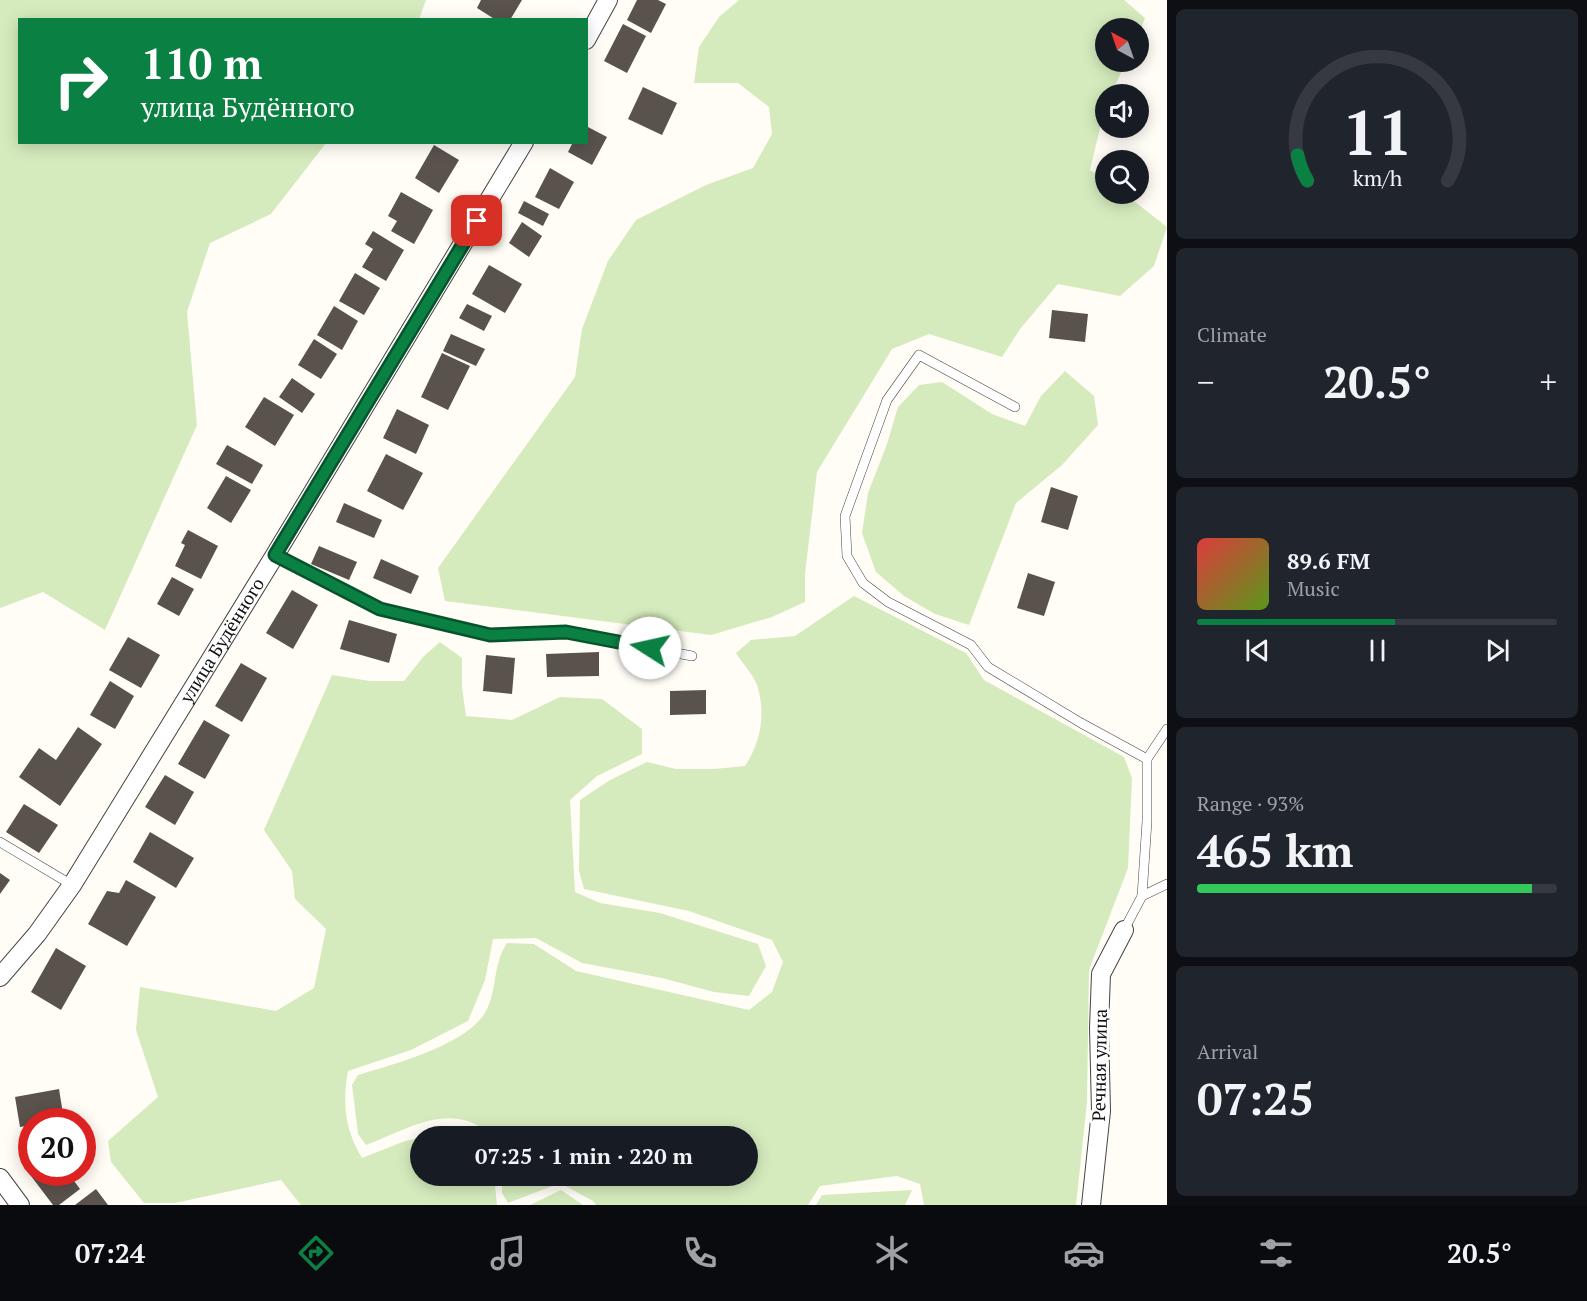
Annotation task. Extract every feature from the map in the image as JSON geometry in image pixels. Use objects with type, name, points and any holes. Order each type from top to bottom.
[{"type":"street","points":[[588,36],[608,0]]},
{"type":"street","name":"улица Будённого","points":[[0,977],[37,934],[72,885],[275,555],[523,144]]},
{"type":"street","name":"Речная улица","points":[[1091,1205],[1101,1111],[1099,1029],[1101,974],[1124,930]]},
{"type":"street","points":[[0,1178],[20,1205]]},
{"type":"lane","points":[[1015,407],[919,355],[887,400],[844,516],[847,556],[864,583],[888,602],[971,645],[988,667],[1081,723],[1147,759]]},
{"type":"lane","points":[[275,555],[380,609],[490,635],[566,632],[692,656]]},
{"type":"lane","points":[[1124,930],[1142,896],[1147,821],[1147,759],[1167,729]]},
{"type":"lane","points":[[0,842],[72,885]]},
{"type":"lane","points":[[1142,896],[1167,884]]},
{"type":"green space","points":[[0,0],[426,0],[419,18],[18,18],[18,144],[325,144],[271,214],[210,243],[187,312],[197,425],[105,630],[43,592],[0,608]]},
{"type":"green space","points":[[739,0],[1124,0],[1145,18],[1095,18],[1095,72],[1121,72],[1116,84],[1095,84],[1095,138],[1098,138],[1090,170],[1095,173],[1095,204],[1138,204],[1167,227],[1154,266],[1120,296],[1058,284],[1020,329],[1002,357],[929,334],[892,349],[817,472],[805,574],[805,602],[772,617],[711,635],[445,601],[438,568],[575,377],[582,329],[608,261],[636,220],[706,185],[753,168],[772,134],[769,107],[738,83],[694,83],[699,47],[719,17]]},
{"type":"green space","points":[[1065,371],[1094,396],[1098,425],[1062,465],[1016,503],[969,625],[935,614],[904,596],[876,572],[862,533],[868,493],[887,444],[898,407],[919,385],[942,382],[992,414],[1025,426],[1041,396]]},
{"type":"green space","points":[[854,596],[966,653],[984,680],[1124,757],[1132,778],[1128,868],[1089,970],[1087,1102],[1076,1205],[924,1205],[920,1184],[897,1176],[820,1186],[808,1205],[596,1205],[593,1201],[566,1186],[758,1186],[758,1126],[479,1126],[446,1118],[410,1126],[366,1145],[358,1134],[352,1085],[358,1075],[410,1059],[465,1033],[487,1009],[499,959],[507,943],[534,944],[576,971],[749,1010],[772,992],[783,962],[772,940],[689,911],[584,889],[579,871],[580,800],[610,780],[647,762],[676,769],[745,766],[758,737],[761,706],[757,685],[736,653],[751,640],[795,636]]},
{"type":"green space","points":[[440,642],[462,658],[462,687],[466,716],[512,720],[560,697],[602,699],[642,729],[642,754],[597,776],[570,800],[575,892],[600,903],[660,913],[758,944],[766,966],[749,996],[714,992],[662,978],[582,963],[536,938],[493,939],[485,980],[468,1021],[411,1050],[348,1071],[345,1105],[352,1137],[362,1158],[410,1140],[410,1186],[495,1186],[497,1205],[301,1205],[281,1180],[175,1203],[144,1203],[111,1162],[108,1141],[158,1097],[136,1030],[140,987],[276,1011],[314,988],[326,929],[295,899],[292,871],[264,830],[332,675],[370,681],[404,681],[424,656]]},
{"type":"green space","points":[[502,1186],[552,1186],[508,1203],[502,1193]]},
{"type":"green space","points":[[561,1190],[583,1205],[530,1205]]},
{"type":"green space","points":[[912,1190],[905,1205],[816,1205],[822,1195]]},
{"type":"building","points":[[481,0],[522,0],[511,18],[493,18],[477,8]]},
{"type":"building","points":[[637,0],[658,0],[666,4],[651,33],[627,20]]},
{"type":"building","points":[[623,24],[646,36],[627,73],[604,61]]},
{"type":"building","points":[[643,87],[677,103],[662,135],[628,119]]},
{"type":"building","points":[[588,127],[607,137],[592,165],[568,152],[572,144],[588,144]]},
{"type":"building","points":[[434,145],[459,160],[439,193],[415,178]]},
{"type":"building","points":[[550,168],[574,182],[559,209],[535,197]]},
{"type":"building","points":[[401,192],[433,210],[414,244],[391,231],[397,221],[388,216]]},
{"type":"building","points":[[524,201],[549,214],[543,226],[518,213]]},
{"type":"building","points":[[522,222],[542,236],[529,257],[509,243]]},
{"type":"building","points":[[373,231],[404,250],[386,281],[362,267],[373,249],[365,244]]},
{"type":"building","points":[[489,265],[522,284],[505,313],[472,294]]},
{"type":"building","points":[[355,273],[380,288],[364,315],[339,301]]},
{"type":"building","points":[[467,304],[492,316],[484,331],[459,318]]},
{"type":"building","points":[[334,306],[358,321],[342,350],[317,335]]},
{"type":"building","points":[[1052,310],[1088,314],[1085,342],[1049,338]]},
{"type":"building","points":[[451,334],[485,349],[476,366],[443,351]]},
{"type":"building","points":[[314,339],[337,354],[321,379],[298,365]]},
{"type":"building","points":[[442,353],[470,366],[448,410],[421,397]]},
{"type":"building","points":[[292,378],[315,394],[302,413],[279,397]]},
{"type":"building","points":[[264,397],[294,415],[275,446],[245,427]]},
{"type":"building","points":[[397,409],[429,425],[416,454],[383,438]]},
{"type":"building","points":[[227,445],[263,465],[252,484],[216,464]]},
{"type":"building","points":[[386,454],[423,473],[403,510],[367,491]]},
{"type":"building","points":[[226,476],[251,490],[231,523],[207,508]]},
{"type":"building","points":[[1051,487],[1078,496],[1068,530],[1041,522]]},
{"type":"building","points":[[344,503],[382,520],[374,538],[336,522]]},
{"type":"building","points":[[188,530],[218,546],[201,579],[175,566],[185,545],[181,543]]},
{"type":"building","points":[[319,546],[357,562],[349,580],[311,564]]},
{"type":"building","points":[[381,559],[419,576],[411,594],[373,578]]},
{"type":"building","points":[[1028,573],[1055,582],[1044,616],[1017,608]]},
{"type":"building","points":[[172,577],[194,589],[179,616],[157,604]]},
{"type":"building","points":[[292,590],[318,605],[293,649],[266,633]]},
{"type":"building","points":[[349,620],[397,634],[389,663],[340,649]]},
{"type":"building","points":[[128,637],[160,655],[141,688],[109,670]]},
{"type":"building","points":[[599,652],[599,676],[547,677],[546,654]]},
{"type":"building","points":[[486,655],[515,658],[512,694],[483,691]]},
{"type":"building","points":[[241,663],[267,678],[242,722],[215,706]]},
{"type":"building","points":[[110,681],[134,696],[115,729],[90,715]]},
{"type":"building","points":[[706,690],[706,714],[670,715],[670,691]]},
{"type":"building","points":[[204,720],[230,735],[205,779],[178,764]]},
{"type":"building","points":[[78,727],[102,744],[60,806],[19,777],[39,748],[56,760]]},
{"type":"building","points":[[165,775],[194,792],[175,825],[145,807]]},
{"type":"building","points":[[24,804],[58,825],[39,853],[6,832]]},
{"type":"building","points":[[150,832],[194,858],[176,888],[133,862]]},
{"type":"building","points":[[0,873],[10,880],[0,894]]},
{"type":"building","points":[[126,880],[156,897],[127,946],[88,924],[107,891],[119,893]]},
{"type":"building","points":[[56,948],[86,966],[61,1010],[31,992]]},
{"type":"building","points":[[59,1089],[62,1108],[18,1108],[18,1115],[15,1097]]},
{"type":"building","points":[[39,1186],[78,1186],[80,1189],[59,1205],[53,1205]]},
{"type":"building","points":[[96,1189],[108,1205],[75,1205]]},
{"type":"route","points":[[477,221],[275,555],[380,609],[490,635],[566,632],[650,648]]}]
